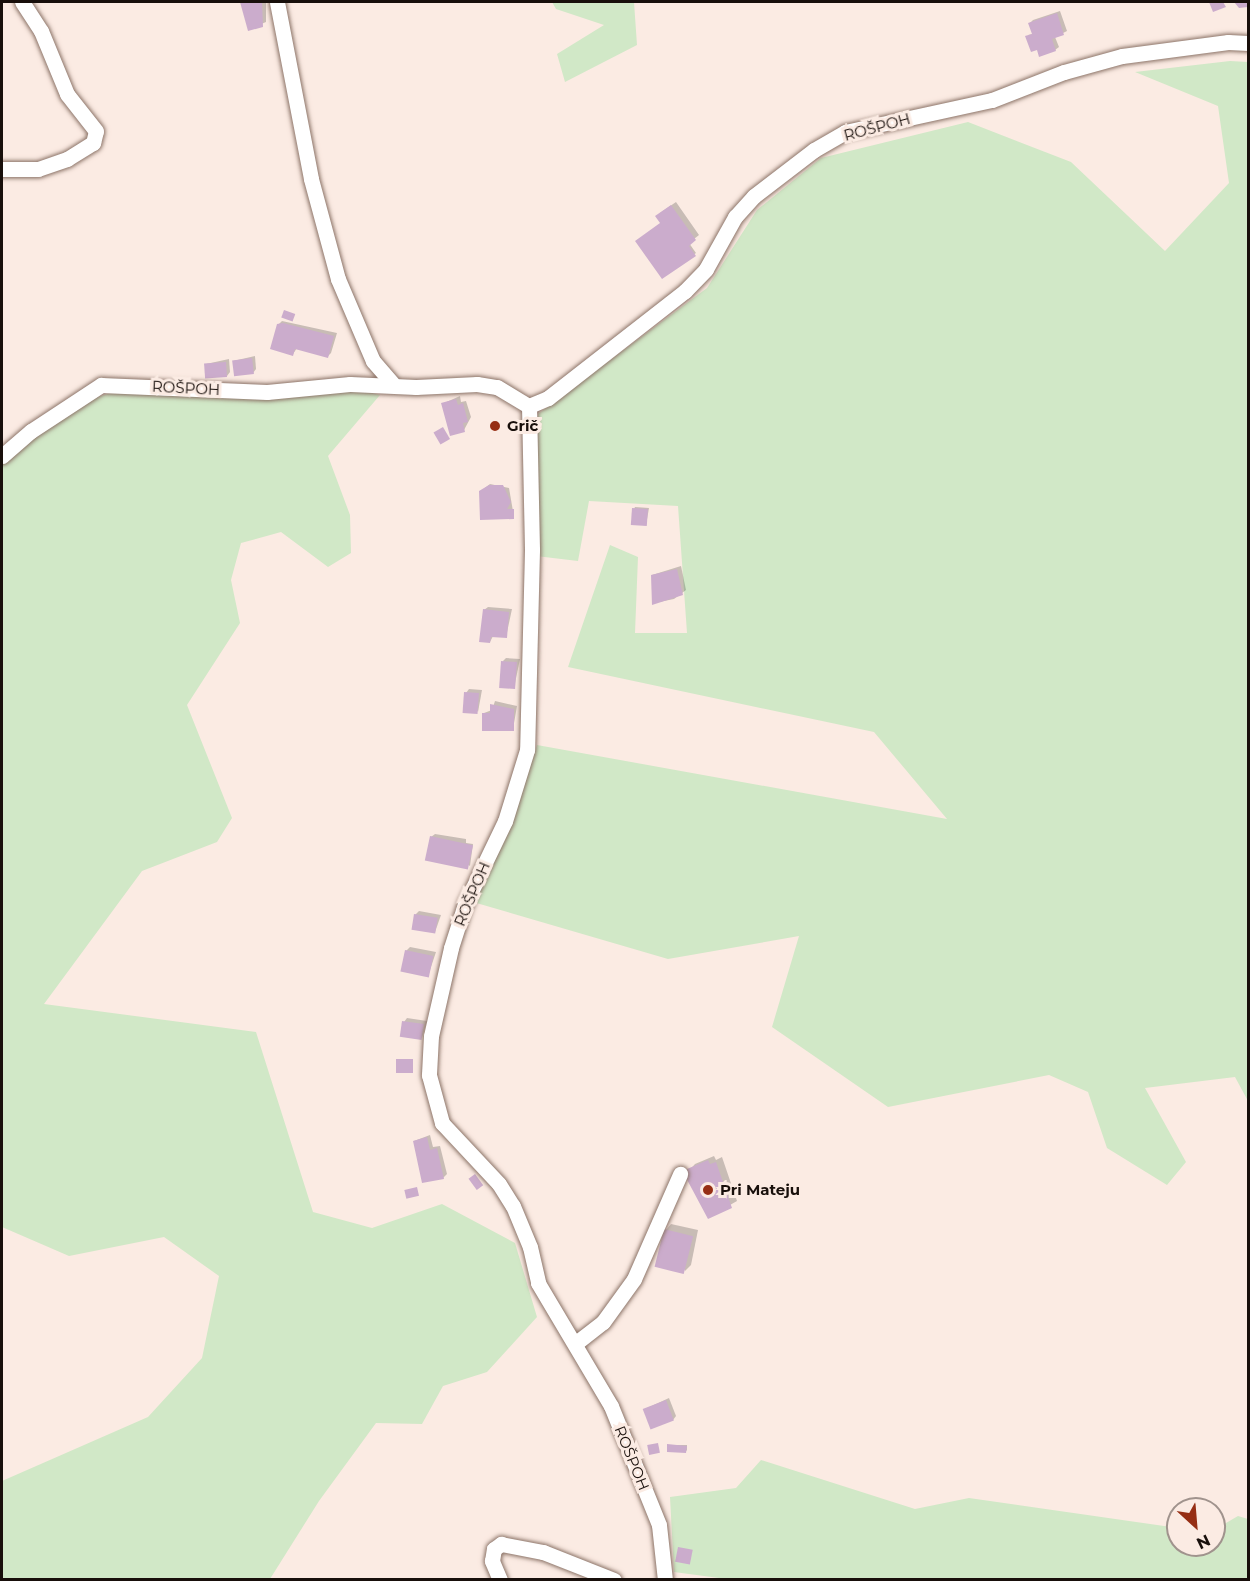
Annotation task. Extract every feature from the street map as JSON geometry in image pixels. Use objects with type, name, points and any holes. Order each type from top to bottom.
[{"type":"street","points":[[2,169],[26,171],[59,163],[87,149],[96,131],[67,94],[41,32],[22,2]]},
{"type":"street","points":[[277,2],[311,179],[338,279],[373,361],[393,384]]},
{"type":"street","name":"ROŠPOH","points":[[529,406],[548,398],[685,291],[706,268],[735,217],[754,196],[806,156],[845,132],[992,100],[1064,72],[1122,56],[1228,42],[1248,43]]},
{"type":"street","name":"ROŠPOH","points":[[2,456],[31,431],[101,385],[267,392],[393,384],[497,387],[529,406]]},
{"type":"street","name":"ROŠPOH","points":[[529,406],[532,550],[527,750],[506,821],[465,904],[451,948],[431,1036],[429,1075],[442,1123],[499,1184],[513,1206],[530,1247],[538,1283],[576,1343],[611,1406],[659,1525],[665,1580]]},
{"type":"street","points":[[576,1343],[603,1322],[634,1279],[680,1174]]},
{"type":"street","points":[[500,1580],[492,1561],[494,1550],[501,1544],[543,1552],[614,1580]]},
{"type":"green space","points":[[552,2],[634,2],[637,45],[565,82],[557,54],[604,25],[556,9]]},
{"type":"green space","points":[[1230,61],[1248,62],[1248,1101],[1235,1077],[1145,1088],[1186,1162],[1167,1185],[1107,1148],[1088,1092],[1049,1075],[888,1107],[772,1027],[799,936],[668,959],[473,902],[510,824],[537,745],[947,819],[874,732],[568,667],[610,545],[638,557],[635,633],[687,633],[678,506],[589,501],[578,561],[536,556],[538,414],[707,288],[757,210],[821,158],[968,122],[1071,162],[1165,251],[1229,183],[1218,106],[1135,72]]},
{"type":"green space","points":[[124,389],[355,389],[380,395],[328,456],[350,515],[351,553],[328,567],[281,532],[241,543],[231,580],[240,623],[187,705],[232,818],[217,842],[142,871],[44,1004],[256,1032],[313,1212],[372,1228],[442,1204],[515,1243],[537,1317],[487,1372],[443,1386],[422,1424],[376,1423],[319,1501],[270,1579],[2,1579],[2,1481],[148,1417],[202,1358],[219,1276],[164,1237],[69,1256],[2,1227],[2,466],[34,433],[84,401]]},
{"type":"green space","points":[[761,1460],[915,1509],[969,1498],[1166,1526],[1166,1557],[1226,1557],[1226,1523],[1238,1516],[1248,1519],[1248,1579],[734,1580],[674,1572],[670,1497],[736,1488]]},
{"type":"building","points":[[240,2],[262,2],[263,27],[248,31]]},
{"type":"building","points":[[1209,2],[1223,2],[1226,7],[1213,12]]},
{"type":"building","points":[[1234,2],[1248,2],[1248,7],[1239,8]]},
{"type":"building","points":[[1057,13],[1064,35],[1052,39],[1056,51],[1039,57],[1037,50],[1031,52],[1025,36],[1032,34],[1028,23]]},
{"type":"building","points":[[671,205],[696,240],[689,246],[696,256],[662,279],[635,241],[660,223],[655,216]]},
{"type":"building","points":[[284,310],[295,314],[293,322],[281,318]]},
{"type":"building","points":[[283,323],[334,336],[328,358],[295,349],[293,356],[270,349],[277,324]]},
{"type":"building","points":[[252,358],[254,374],[234,376],[232,360]]},
{"type":"building","points":[[226,362],[227,377],[205,378],[204,364]]},
{"type":"building","points":[[456,399],[458,405],[463,403],[468,422],[463,423],[465,432],[450,436],[441,403]]},
{"type":"building","points":[[443,427],[450,439],[440,445],[433,432]]},
{"type":"building","points":[[489,485],[503,485],[511,502],[507,509],[514,509],[514,519],[480,520],[479,491]]},
{"type":"building","points":[[632,508],[648,509],[647,526],[631,525]]},
{"type":"building","points":[[677,569],[683,595],[652,605],[651,575]]},
{"type":"building","points":[[483,609],[509,612],[507,638],[491,637],[490,643],[479,642]]},
{"type":"building","points":[[501,661],[517,662],[515,689],[499,688]]},
{"type":"building","points":[[464,692],[479,693],[477,714],[463,713]]},
{"type":"building","points":[[490,704],[514,709],[514,731],[482,731],[482,713],[490,713]]},
{"type":"building","points":[[430,836],[473,845],[468,870],[425,860]]},
{"type":"building","points":[[414,914],[438,918],[435,934],[411,930]]},
{"type":"building","points":[[405,950],[433,956],[429,978],[400,972]]},
{"type":"building","points":[[402,1021],[424,1024],[422,1040],[400,1037]]},
{"type":"building","points":[[396,1059],[413,1059],[413,1073],[396,1073]]},
{"type":"building","points":[[427,1137],[430,1150],[437,1148],[444,1179],[422,1183],[413,1141]]},
{"type":"building","points":[[708,1160],[710,1164],[716,1162],[732,1208],[708,1219],[684,1174],[687,1169]]},
{"type":"building","points":[[475,1174],[483,1185],[477,1190],[469,1179]]},
{"type":"building","points":[[417,1187],[419,1196],[406,1199],[404,1190]]},
{"type":"building","points":[[664,1229],[693,1236],[684,1274],[655,1267]]},
{"type":"building","points":[[666,1400],[674,1421],[651,1429],[643,1409]]},
{"type":"building","points":[[658,1443],[660,1453],[649,1455],[647,1445]]},
{"type":"building","points":[[667,1444],[687,1446],[686,1453],[667,1452]]},
{"type":"building","points":[[678,1547],[693,1550],[690,1565],[675,1562]]},
{"type":"place","name":"Grič","points":[[495,426]]},
{"type":"place","name":"Pri Mateju","points":[[708,1190]]}]
